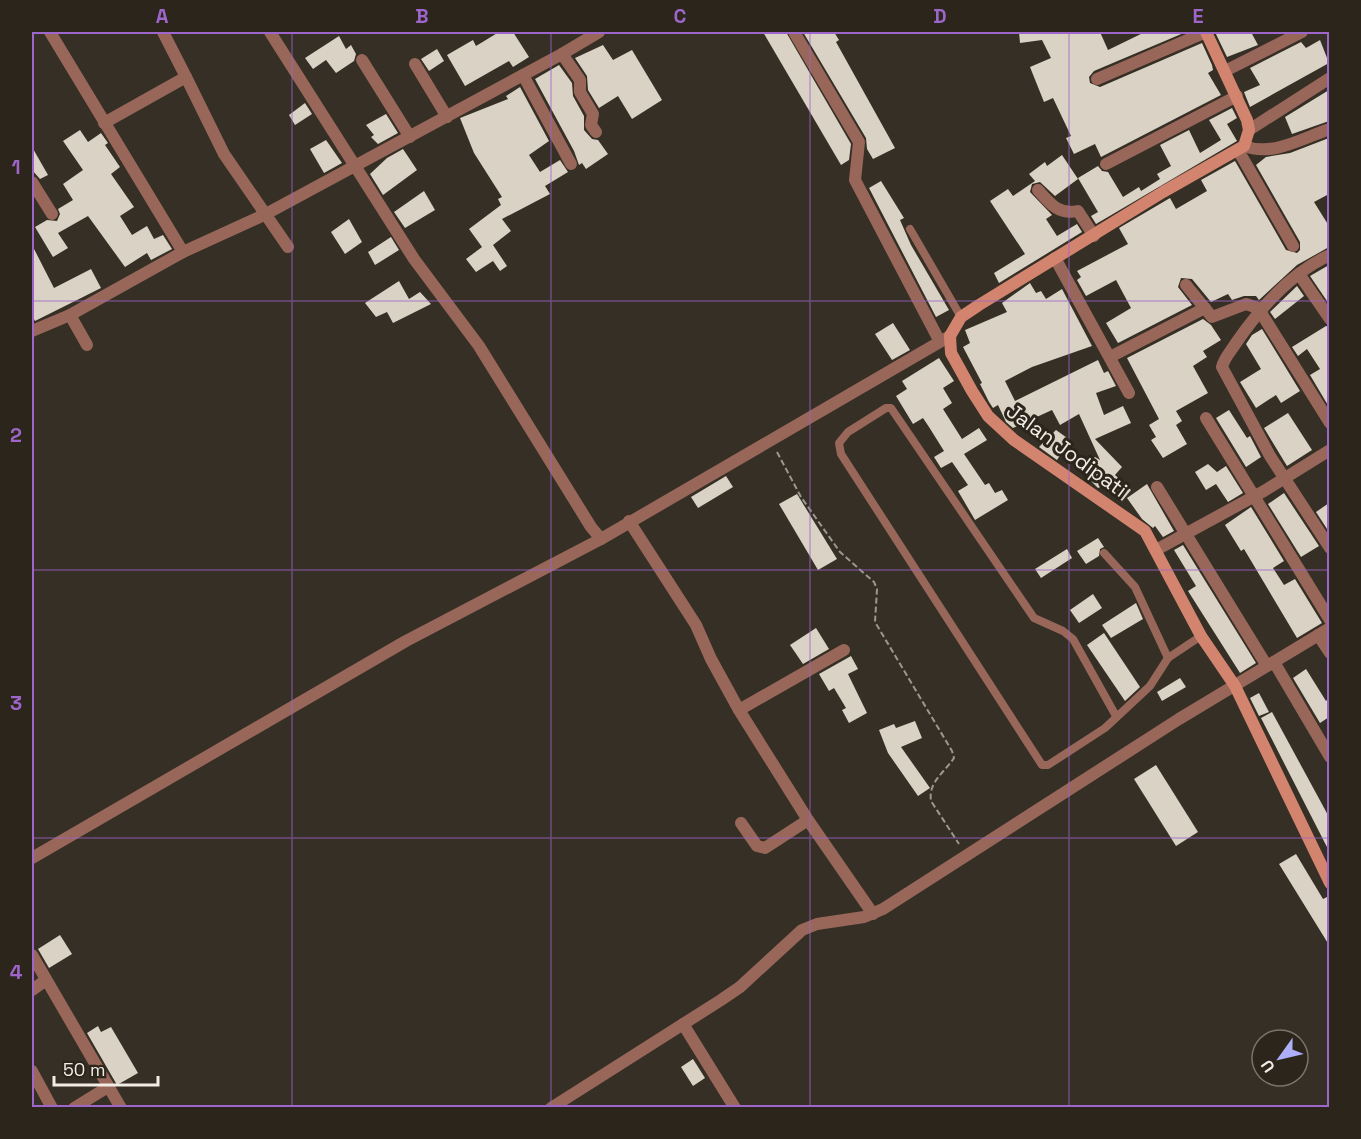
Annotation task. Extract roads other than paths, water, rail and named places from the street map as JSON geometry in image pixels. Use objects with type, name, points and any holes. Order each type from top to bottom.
[{"type":"street","points":[[50,32],[183,252]]},
{"type":"street","points":[[163,32],[224,154],[288,247]]},
{"type":"street","points":[[270,32],[414,259],[478,346],[579,508],[601,539]]},
{"type":"street","points":[[32,331],[70,315],[183,252],[264,215],[562,54],[584,35],[599,32]]},
{"type":"street","points":[[794,32],[860,142],[855,180],[945,338]]},
{"type":"street","points":[[1097,79],[1206,32],[1237,96],[1249,130]]},
{"type":"street","points":[[1225,71],[1302,32]]},
{"type":"street","points":[[562,54],[581,84],[579,91],[593,114],[591,125],[596,132]]},
{"type":"street","points":[[363,60],[410,137]]},
{"type":"street","points":[[416,64],[447,117]]},
{"type":"street","points":[[523,75],[571,164]]},
{"type":"street","points":[[104,123],[186,77]]},
{"type":"street","points":[[32,858],[406,641],[601,539],[945,338],[961,317],[1163,192],[1241,148],[1249,130],[1329,78]]},
{"type":"street","points":[[1106,164],[1237,96]]},
{"type":"street","points":[[1241,148],[1255,150],[1280,148],[1329,129]]},
{"type":"street","points":[[1241,148],[1293,246]]},
{"type":"street","points":[[32,182],[52,214]]},
{"type":"street","points":[[1038,190],[1057,210],[1081,214],[1094,236]]},
{"type":"street","points":[[1329,255],[1299,274],[1258,308],[1222,367],[1285,479],[1329,548]]},
{"type":"street","points":[[1055,258],[1130,393]]},
{"type":"street","points":[[1299,274],[1329,319]]},
{"type":"street","points":[[1186,285],[1213,318],[1246,304],[1258,308],[1329,423]]},
{"type":"street","points":[[1110,357],[1205,308]]},
{"type":"street","points":[[70,315],[87,345]]},
{"type":"street","name":"Jalan Jodipati","points":[[945,338],[951,354],[988,416],[1014,440],[1129,518],[1144,531],[1202,636],[1235,686],[1329,883]]},
{"type":"street","points":[[1206,418],[1329,620]]},
{"type":"street","points":[[1156,550],[1285,479],[1329,450]]},
{"type":"street","points":[[1157,487],[1329,757]]},
{"type":"street","points":[[629,521],[696,625],[711,659],[739,710],[808,820],[873,914]]},
{"type":"street","points":[[550,1107],[740,987],[802,930],[817,924],[873,914],[965,853],[1329,628]]},
{"type":"street","points":[[1318,635],[1329,653]]},
{"type":"street","points":[[739,710],[844,650]]},
{"type":"street","points":[[741,823],[757,846],[763,848],[808,820]]},
{"type":"street","points":[[32,955],[121,1107]]},
{"type":"street","points":[[32,990],[46,980]]},
{"type":"street","points":[[683,1024],[735,1107]]},
{"type":"street","points":[[32,1071],[52,1107]]},
{"type":"street","points":[[74,1107],[108,1087]]},
{"type":"lane","points":[[910,229],[961,317]]},
{"type":"lane","points":[[1116,716],[1073,639],[1063,631],[1034,618],[891,408],[886,408],[844,435],[839,443],[841,454],[1039,763],[1048,765],[1105,728],[1150,686],[1168,658],[1202,636]]},
{"type":"lane","points":[[1104,553],[1136,587],[1168,658]]}]
